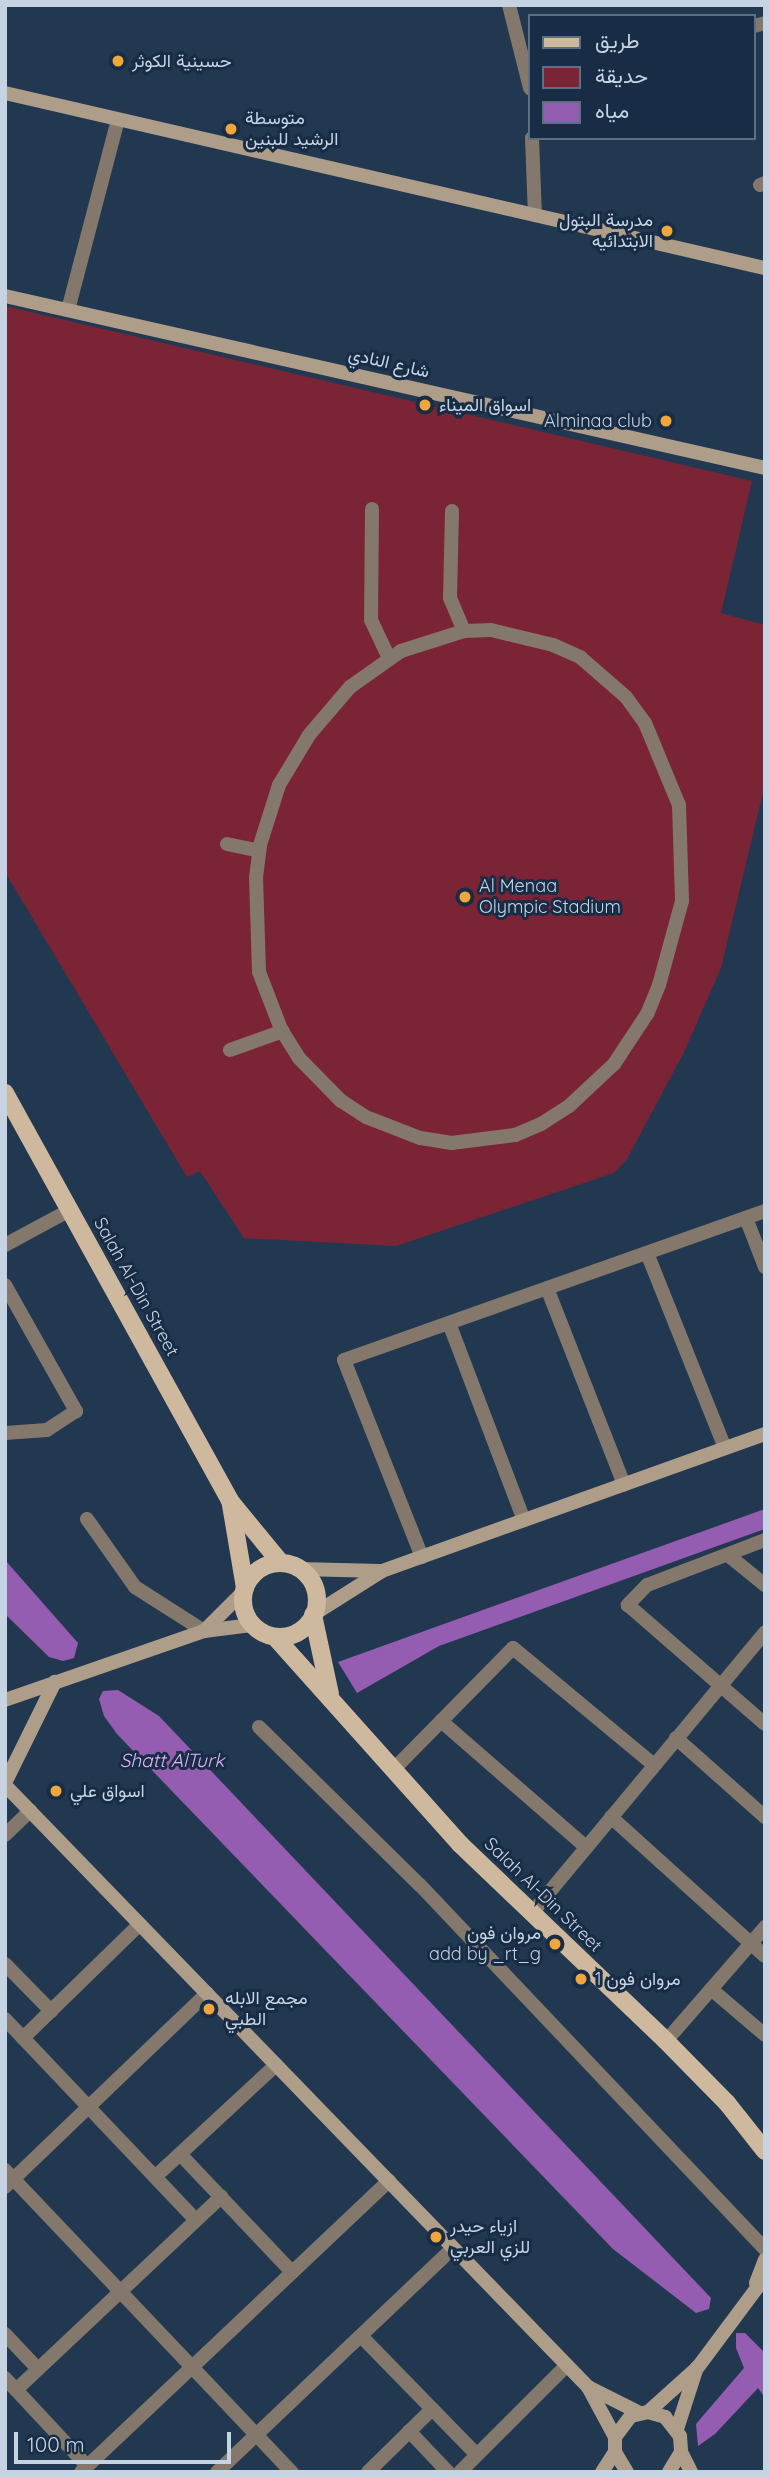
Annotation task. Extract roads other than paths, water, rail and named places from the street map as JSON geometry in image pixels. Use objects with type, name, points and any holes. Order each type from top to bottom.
[{"type":"main road","name":"Salah Al-Din Street","points":[[5,1093],[230,1501],[281,1563]]},
{"type":"main road","name":"Salah Al-Din Street","points":[[230,1501],[244,1590]]},
{"type":"main road","points":[[281,1563],[299,1569],[315,1588],[314,1614],[299,1632],[275,1637],[252,1625],[244,1590],[259,1569],[281,1563]]},
{"type":"main road","name":"Salah Al-Din Street","points":[[314,1614],[324,1678],[337,1710]]},
{"type":"main road","name":"Salah Al-Din Street","points":[[275,1637],[393,1770],[532,1913],[666,2041],[727,2103],[764,2146]]},
{"type":"street","points":[[509,5],[528,78]]},
{"type":"street","points":[[5,93],[765,268]]},
{"type":"street","points":[[68,310],[118,119]]},
{"type":"street","points":[[532,140],[535,215]]},
{"type":"street","name":"شارع النادي","points":[[5,296],[765,468]]},
{"type":"street","points":[[372,509],[372,620],[389,658]]},
{"type":"street","points":[[453,511],[450,598],[464,631]]},
{"type":"street","points":[[464,631],[522,636],[580,657],[626,697],[659,747],[678,805],[684,868],[677,929],[647,1014],[614,1064],[569,1106],[515,1135],[484,1141],[420,1138],[366,1117],[317,1080],[283,1031],[260,971],[255,940],[259,851],[279,785],[298,751],[350,687],[389,658],[430,640],[464,631]]},
{"type":"street","points":[[227,844],[259,851]]},
{"type":"street","points":[[230,1050],[283,1031]]},
{"type":"street","points":[[5,1245],[70,1210]]},
{"type":"street","points":[[422,1557],[344,1360],[765,1211]]},
{"type":"street","points":[[746,1218],[765,1266]]},
{"type":"street","points":[[647,1253],[725,1448]]},
{"type":"street","points":[[5,1285],[76,1412],[47,1430],[5,1433]]},
{"type":"street","points":[[547,1288],[624,1484]]},
{"type":"street","points":[[449,1323],[524,1520]]},
{"type":"street","points":[[314,1614],[382,1571],[765,1434]]},
{"type":"street","points":[[87,1519],[135,1587],[204,1631]]},
{"type":"street","points":[[765,1541],[647,1585],[628,1605],[765,1724]]},
{"type":"street","points":[[728,1555],[765,1585]]},
{"type":"street","points":[[299,1569],[382,1571]]},
{"type":"street","points":[[204,1631],[244,1590]]},
{"type":"street","points":[[5,1700],[204,1631],[252,1625]]},
{"type":"street","points":[[532,1913],[765,1632]]},
{"type":"street","points":[[393,1770],[513,1648],[654,1765]]},
{"type":"street","points":[[55,1682],[5,1784],[588,2387],[627,2472]]},
{"type":"street","points":[[441,1721],[586,1847]]},
{"type":"street","points":[[260,1727],[420,1885],[765,2249]]},
{"type":"street","points":[[677,1738],[765,1817]]},
{"type":"street","points":[[5,1835],[30,1811]]},
{"type":"street","points":[[611,1817],[765,1956]]},
{"type":"street","points":[[23,2038],[140,1924]]},
{"type":"street","points":[[666,2041],[765,1927]]},
{"type":"street","points":[[7,1968],[51,2011]]},
{"type":"street","points":[[711,1990],[765,2035]]},
{"type":"street","points":[[207,1993],[89,2107],[8,2179],[121,2291],[292,2472]]},
{"type":"street","points":[[5,2019],[196,2220]]},
{"type":"street","points":[[155,2177],[276,2064]]},
{"type":"street","points":[[180,2154],[292,2272]]},
{"type":"street","points":[[5,2378],[84,2469],[388,2181]]},
{"type":"street","points":[[16,2389],[221,2197]]},
{"type":"street","points":[[216,2472],[453,2248]]},
{"type":"street","points":[[602,2472],[624,2422],[644,2413],[698,2367],[760,2282],[765,2260]]},
{"type":"street","points":[[5,2334],[38,2369]]},
{"type":"street","points":[[361,2336],[477,2455]]},
{"type":"street","points":[[460,2472],[567,2365]]},
{"type":"street","points":[[691,2472],[681,2452],[677,2429],[698,2367]]},
{"type":"street","points":[[588,2387],[644,2413],[665,2417],[677,2429]]},
{"type":"street","points":[[368,2472],[432,2409]]},
{"type":"street","points":[[409,2431],[448,2472]]},
{"type":"street","points":[[669,2472],[681,2452]]},
{"type":"water","points":[[765,1509],[765,1529],[439,1646],[357,1693],[338,1662]]},
{"type":"water","points":[[5,1560],[78,1643],[74,1658],[63,1661],[49,1657],[5,1614]]},
{"type":"water","name":"Shatt AlTurk","points":[[118,1690],[159,1716],[711,2298],[709,2309],[696,2313],[613,2249],[117,1734],[104,1716],[99,1699],[103,1691]]},
{"type":"water","points":[[736,2333],[745,2333],[765,2353],[765,2398],[758,2388],[715,2434],[698,2446],[696,2424],[744,2368],[736,2348]]},
{"type":"place","name":"حسينية الكوثر","points":[[118,61]]},
{"type":"place","name":"متوسطة الرشيد للبنين","points":[[231,129]]},
{"type":"place","name":"مدرسة البتول الابتدائيه","points":[[667,231]]},
{"type":"place","name":"اسواق الميناء","points":[[425,405]]},
{"type":"place","name":"Alminaa club","points":[[666,421]]},
{"type":"place","name":"Al Menaa Olympic Stadium","points":[[465,897]]},
{"type":"place","name":"اسواق علي","points":[[56,1791]]},
{"type":"place","name":"مروان فون add by _rt_g","points":[[555,1944]]},
{"type":"place","name":"مروان فون 1","points":[[581,1979]]},
{"type":"place","name":"مجمع الابله الطبي","points":[[209,2009]]},
{"type":"place","name":"ازياء حيدر للزي العربي","points":[[436,2237]]}]
